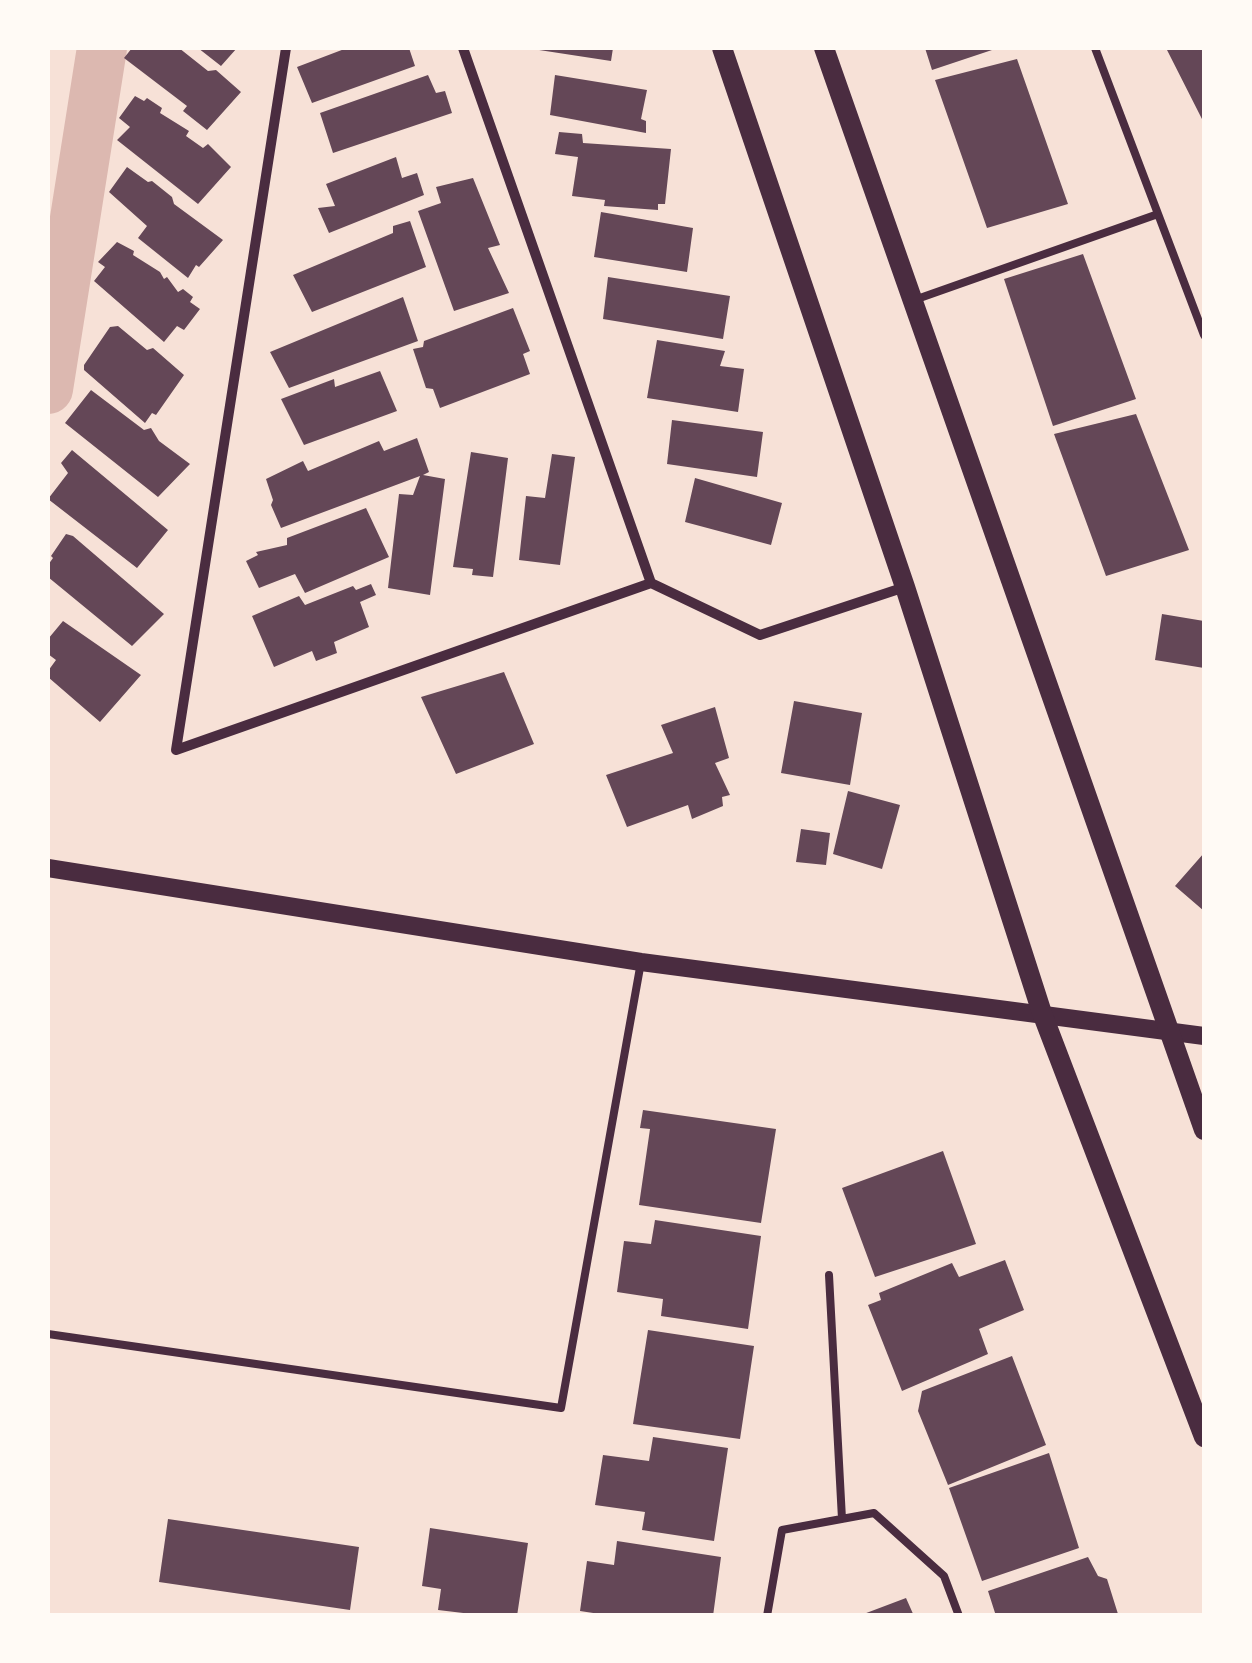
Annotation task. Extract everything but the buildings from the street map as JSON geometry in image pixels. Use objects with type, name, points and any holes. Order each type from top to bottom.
[{"type":"main road","points":[[722,48],[905,587],[1042,1014],[1204,1437]]},
{"type":"main road","points":[[824,48],[1204,1130]]},
{"type":"street","points":[[286,48],[176,750],[651,583],[760,635],[905,587]]},
{"type":"street","points":[[463,48],[651,583]]},
{"type":"street","points":[[48,868],[642,962],[1204,1036]]},
{"type":"lane","points":[[1095,48],[1204,334]]},
{"type":"lane","points":[[912,301],[1158,214]]},
{"type":"lane","points":[[48,1334],[561,1408],[642,962]]},
{"type":"lane","points":[[829,1275],[842,1518]]},
{"type":"lane","points":[[767,1616],[782,1530],[874,1512],[944,1576],[959,1616]]},
{"type":"waterway","points":[[48,389],[102,48]]}]
